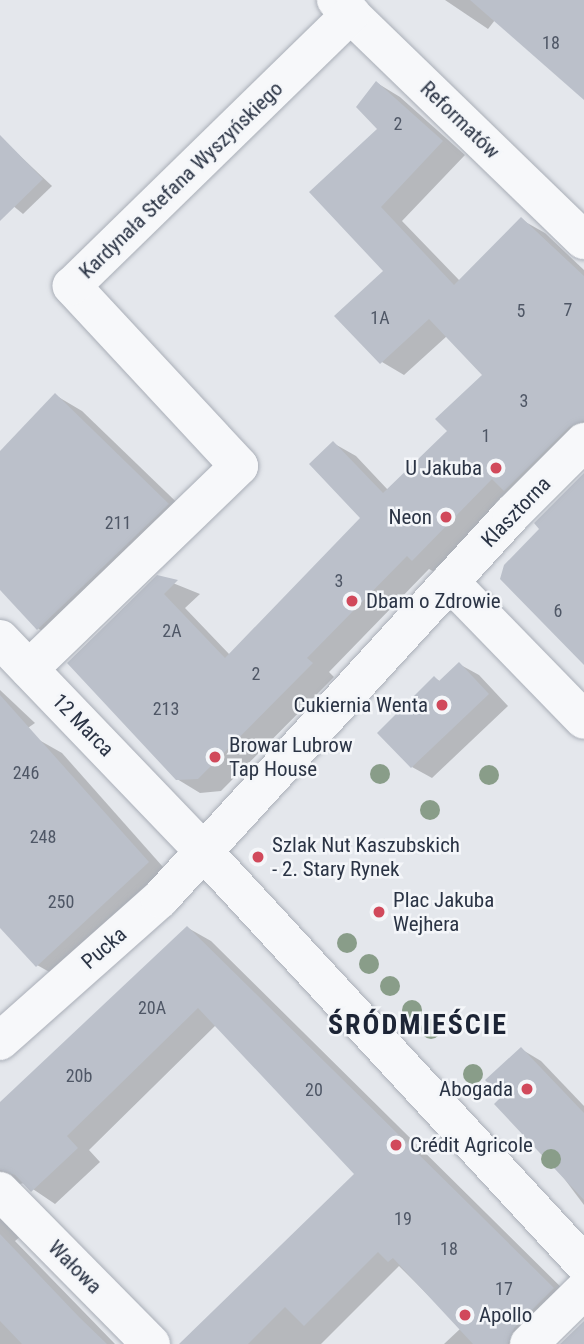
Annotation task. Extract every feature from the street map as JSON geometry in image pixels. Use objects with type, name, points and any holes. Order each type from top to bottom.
[{"type":"street","name":"Reformatów","points":[[343,7],[584,240]]},
{"type":"street","name":"Kardynała Stefana Wyszyńskiego","points":[[41,658],[239,466],[72,286],[343,7]]},
{"type":"street","name":"Klasztorna","points":[[450,582],[584,442]]},
{"type":"street","points":[[584,720],[450,582],[204,852],[584,1264]]},
{"type":"street","name":"12 Marca","points":[[0,639],[41,658],[166,811],[204,852]]},
{"type":"street","name":"Pucka","points":[[0,1041],[160,899],[204,852]]},
{"type":"street","name":"Wałowa","points":[[0,1191],[151,1344]]},
{"type":"street","points":[[528,1344],[577,1297]]},
{"type":"building","points":[[470,0],[584,0],[584,100]]},
{"type":"building","points":[[376,81],[443,141],[381,207],[454,285],[521,217],[584,276],[584,421],[569,427],[504,491],[492,479],[412,561],[407,556],[307,658],[313,663],[198,779],[176,780],[67,663],[157,575],[178,580],[164,594],[225,658],[360,518],[309,464],[333,441],[383,493],[447,431],[435,419],[482,375],[429,319],[380,364],[334,316],[383,271],[309,192],[377,129],[356,107]]},
{"type":"building","points":[[0,135],[43,179],[0,221]]},
{"type":"building","points":[[55,393],[169,504],[37,630],[0,590],[0,451]]},
{"type":"building","points":[[584,473],[584,665],[500,579],[504,565],[539,529],[534,523]]},
{"type":"building","name":"Cukiernia Wenta","points":[[459,662],[489,694],[411,768],[377,733],[434,676],[439,681]]},
{"type":"building","points":[[0,695],[149,862],[36,967],[0,928]]},
{"type":"building","points":[[187,926],[554,1288],[514,1328],[508,1344],[473,1344],[393,1258],[388,1262],[378,1252],[304,1326],[285,1307],[248,1344],[179,1344],[354,1174],[198,1008],[67,1136],[78,1148],[31,1192],[15,1175],[0,1170],[0,1102]]},
{"type":"building","name":"Abogada","points":[[521,1047],[584,1113],[584,1200],[494,1104],[501,1097],[485,1080]]},
{"type":"building","points":[[0,1234],[107,1344],[22,1344],[0,1321]]},
{"type":"building","points":[[584,1321],[584,1344],[560,1344]]},
{"type":"place","name":"U Jakuba","points":[[496,468]]},
{"type":"place","name":"Neon","points":[[446,517]]},
{"type":"place","name":"Dbam o Zdrowie","points":[[352,601]]},
{"type":"place","name":"Cukiernia Wenta","points":[[442,705]]},
{"type":"place","name":"Browar Lubrow Tap House","points":[[215,757]]},
{"type":"place","name":"Szlak Nut Kaszubskich - 2. Stary Rynek","points":[[258,857]]},
{"type":"place","name":"Plac Jakuba Wejhera","points":[[379,912]]},
{"type":"place","name":"Abogada","points":[[527,1089]]},
{"type":"place","name":"Crédit Agricole","points":[[396,1145]]},
{"type":"place","name":"Apollo","points":[[465,1315]]},
{"type":"district","name":"ŚRÓDMIEŚCIE","points":[[418,1025]]}]
